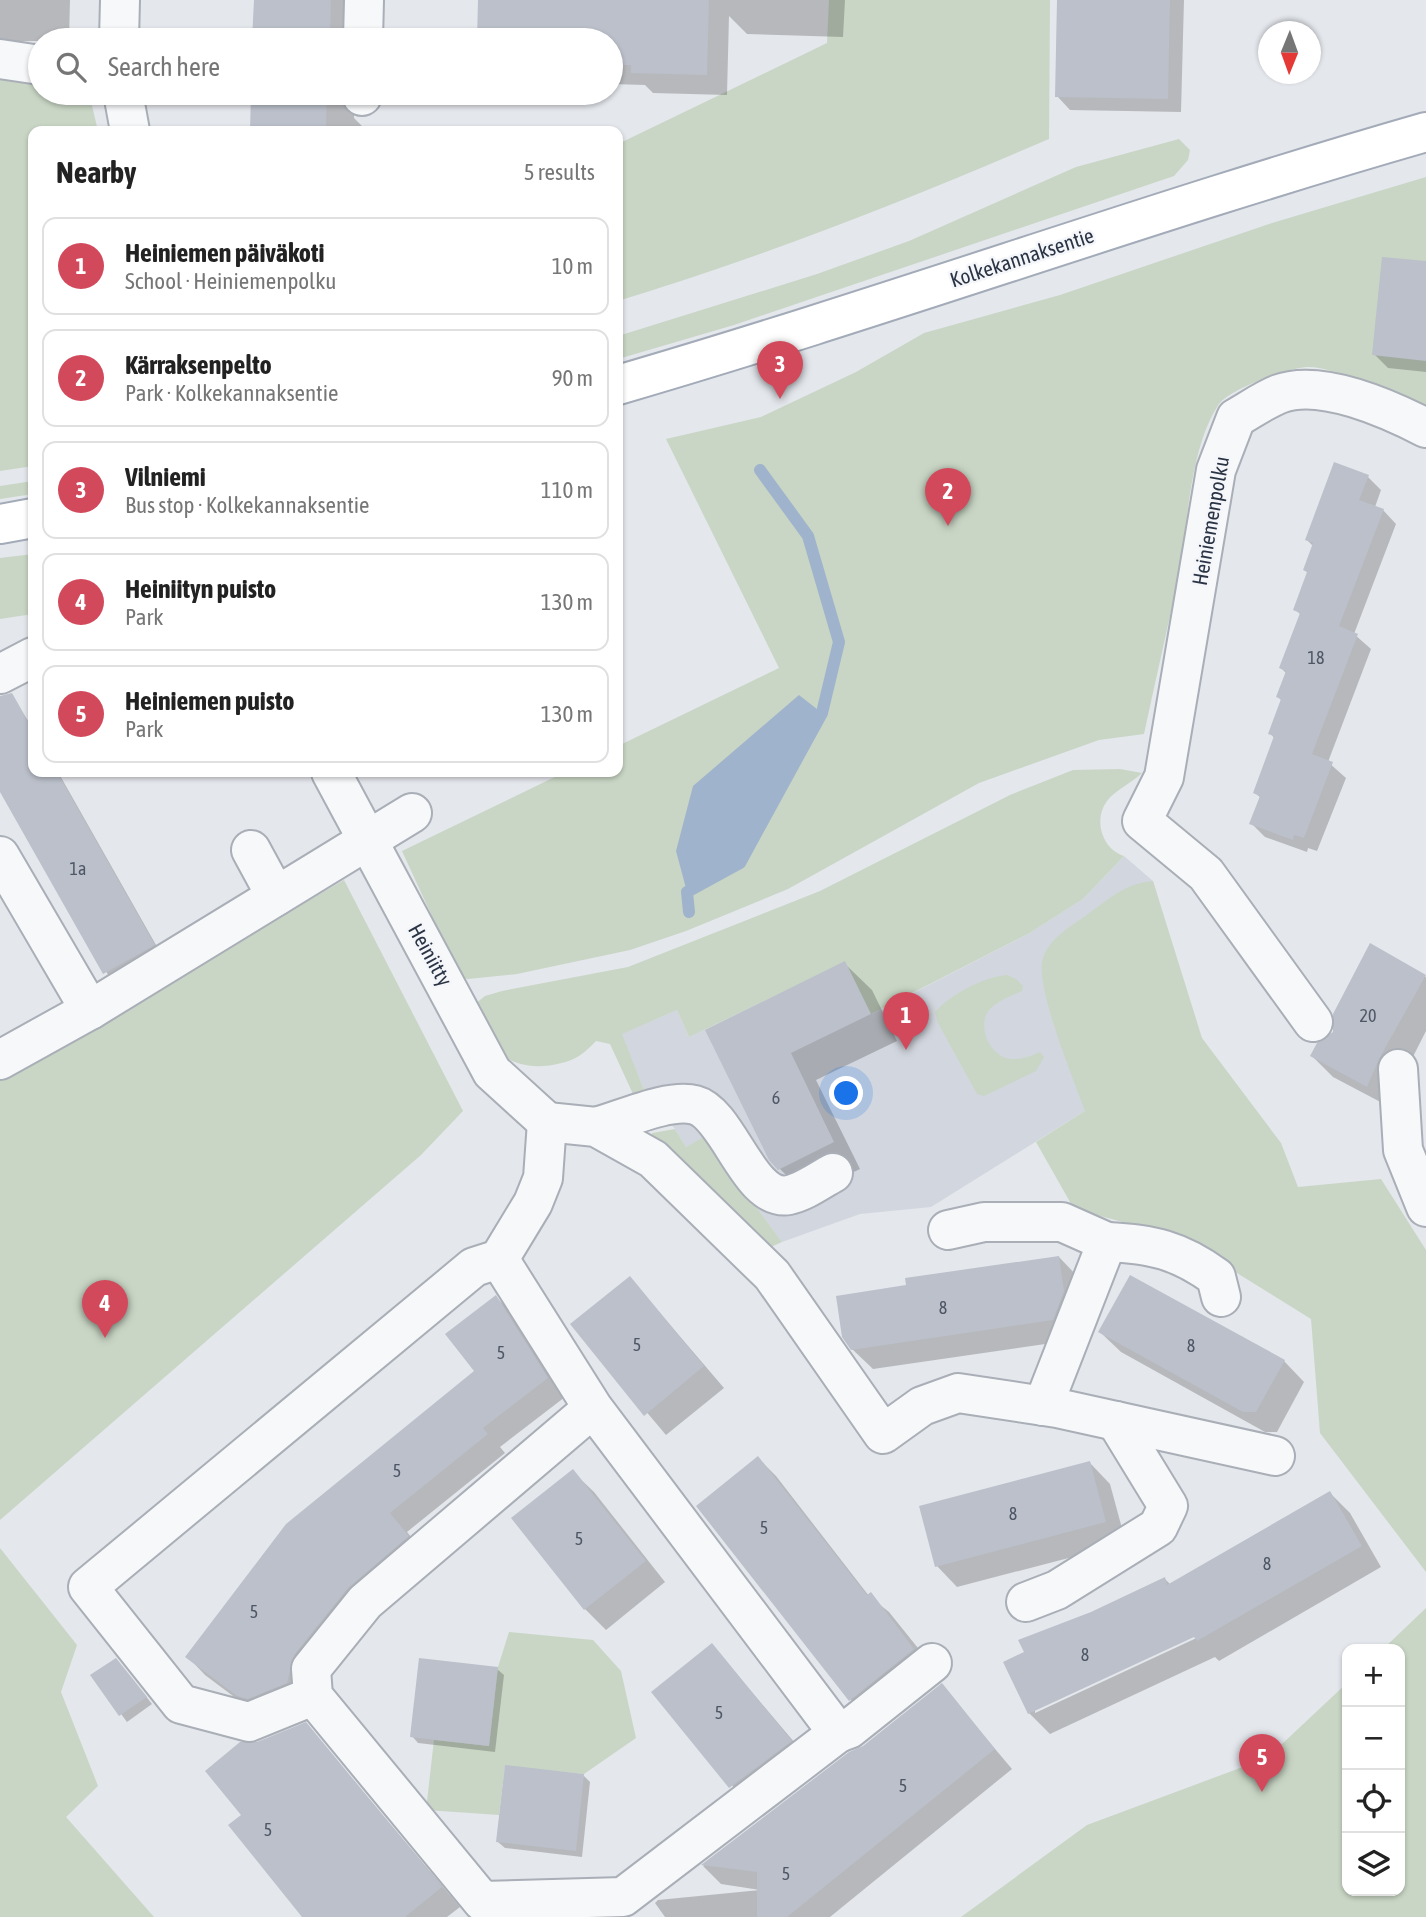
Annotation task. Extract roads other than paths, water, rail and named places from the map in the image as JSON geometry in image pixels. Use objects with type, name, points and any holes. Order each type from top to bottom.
[{"type":"main road","name":"Kolkekannaksentie","points":[[623,384],[774,340],[1243,185],[1426,132]]},
{"type":"main road","points":[[0,524],[28,520]]},
{"type":"street","points":[[119,28],[120,0]]},
{"type":"street","points":[[363,28],[364,0]]},
{"type":"street","points":[[0,59],[28,63]]},
{"type":"street","points":[[125,105],[129,126]]},
{"type":"street","name":"Heiniemenpolku","points":[[1312,1022],[1206,874],[1142,821],[1164,777],[1216,470],[1236,418],[1281,393],[1324,390],[1363,400],[1426,428]]},
{"type":"street","points":[[0,674],[28,660]]},
{"type":"street","name":"Heiniitty","points":[[334,777],[492,1072],[547,1122]]},
{"type":"street","points":[[0,1060],[90,1010],[412,813]]},
{"type":"street","points":[[251,850],[276,895]]},
{"type":"street","points":[[0,856],[90,1010]]},
{"type":"street","points":[[1398,1069],[1403,1150],[1426,1207]]},
{"type":"street","points":[[313,1696],[249,1722],[181,1704],[88,1587],[474,1267],[499,1259],[533,1203],[543,1178],[547,1122],[596,1127],[679,1103],[699,1106],[719,1127],[744,1164],[771,1193],[789,1195],[833,1173]]},
{"type":"street","points":[[596,1127],[653,1159],[772,1275],[883,1434],[922,1406],[958,1393],[1043,1406],[1275,1456]]},
{"type":"street","points":[[948,1230],[984,1222],[1062,1222],[1107,1242],[1148,1244],[1189,1258],[1216,1277],[1221,1297]]},
{"type":"street","points":[[1043,1406],[1107,1242]]},
{"type":"street","points":[[499,1259],[593,1408],[838,1733]]},
{"type":"street","points":[[593,1408],[365,1602],[311,1669],[313,1696],[482,1901],[623,1897],[932,1664]]},
{"type":"street","points":[[1027,1602],[1057,1591],[1158,1527],[1168,1506],[1116,1421]]},
{"type":"water","points":[[799,695],[822,713],[740,863],[687,892],[676,851],[693,786]]},
{"type":"waterway","points":[[689,912],[687,892],[740,863],[822,713],[839,642],[808,536],[760,470]]},
{"type":"place","name":"Vilniemi","points":[[780,399]]},
{"type":"place","name":"Kärraksenpelto","points":[[948,526]]},
{"type":"place","name":"Heiniemen päiväkoti","points":[[906,1050]]},
{"type":"place","name":"Heiniityn puisto","points":[[105,1338]]},
{"type":"place","name":"Heiniemen puisto","points":[[1262,1792]]}]
